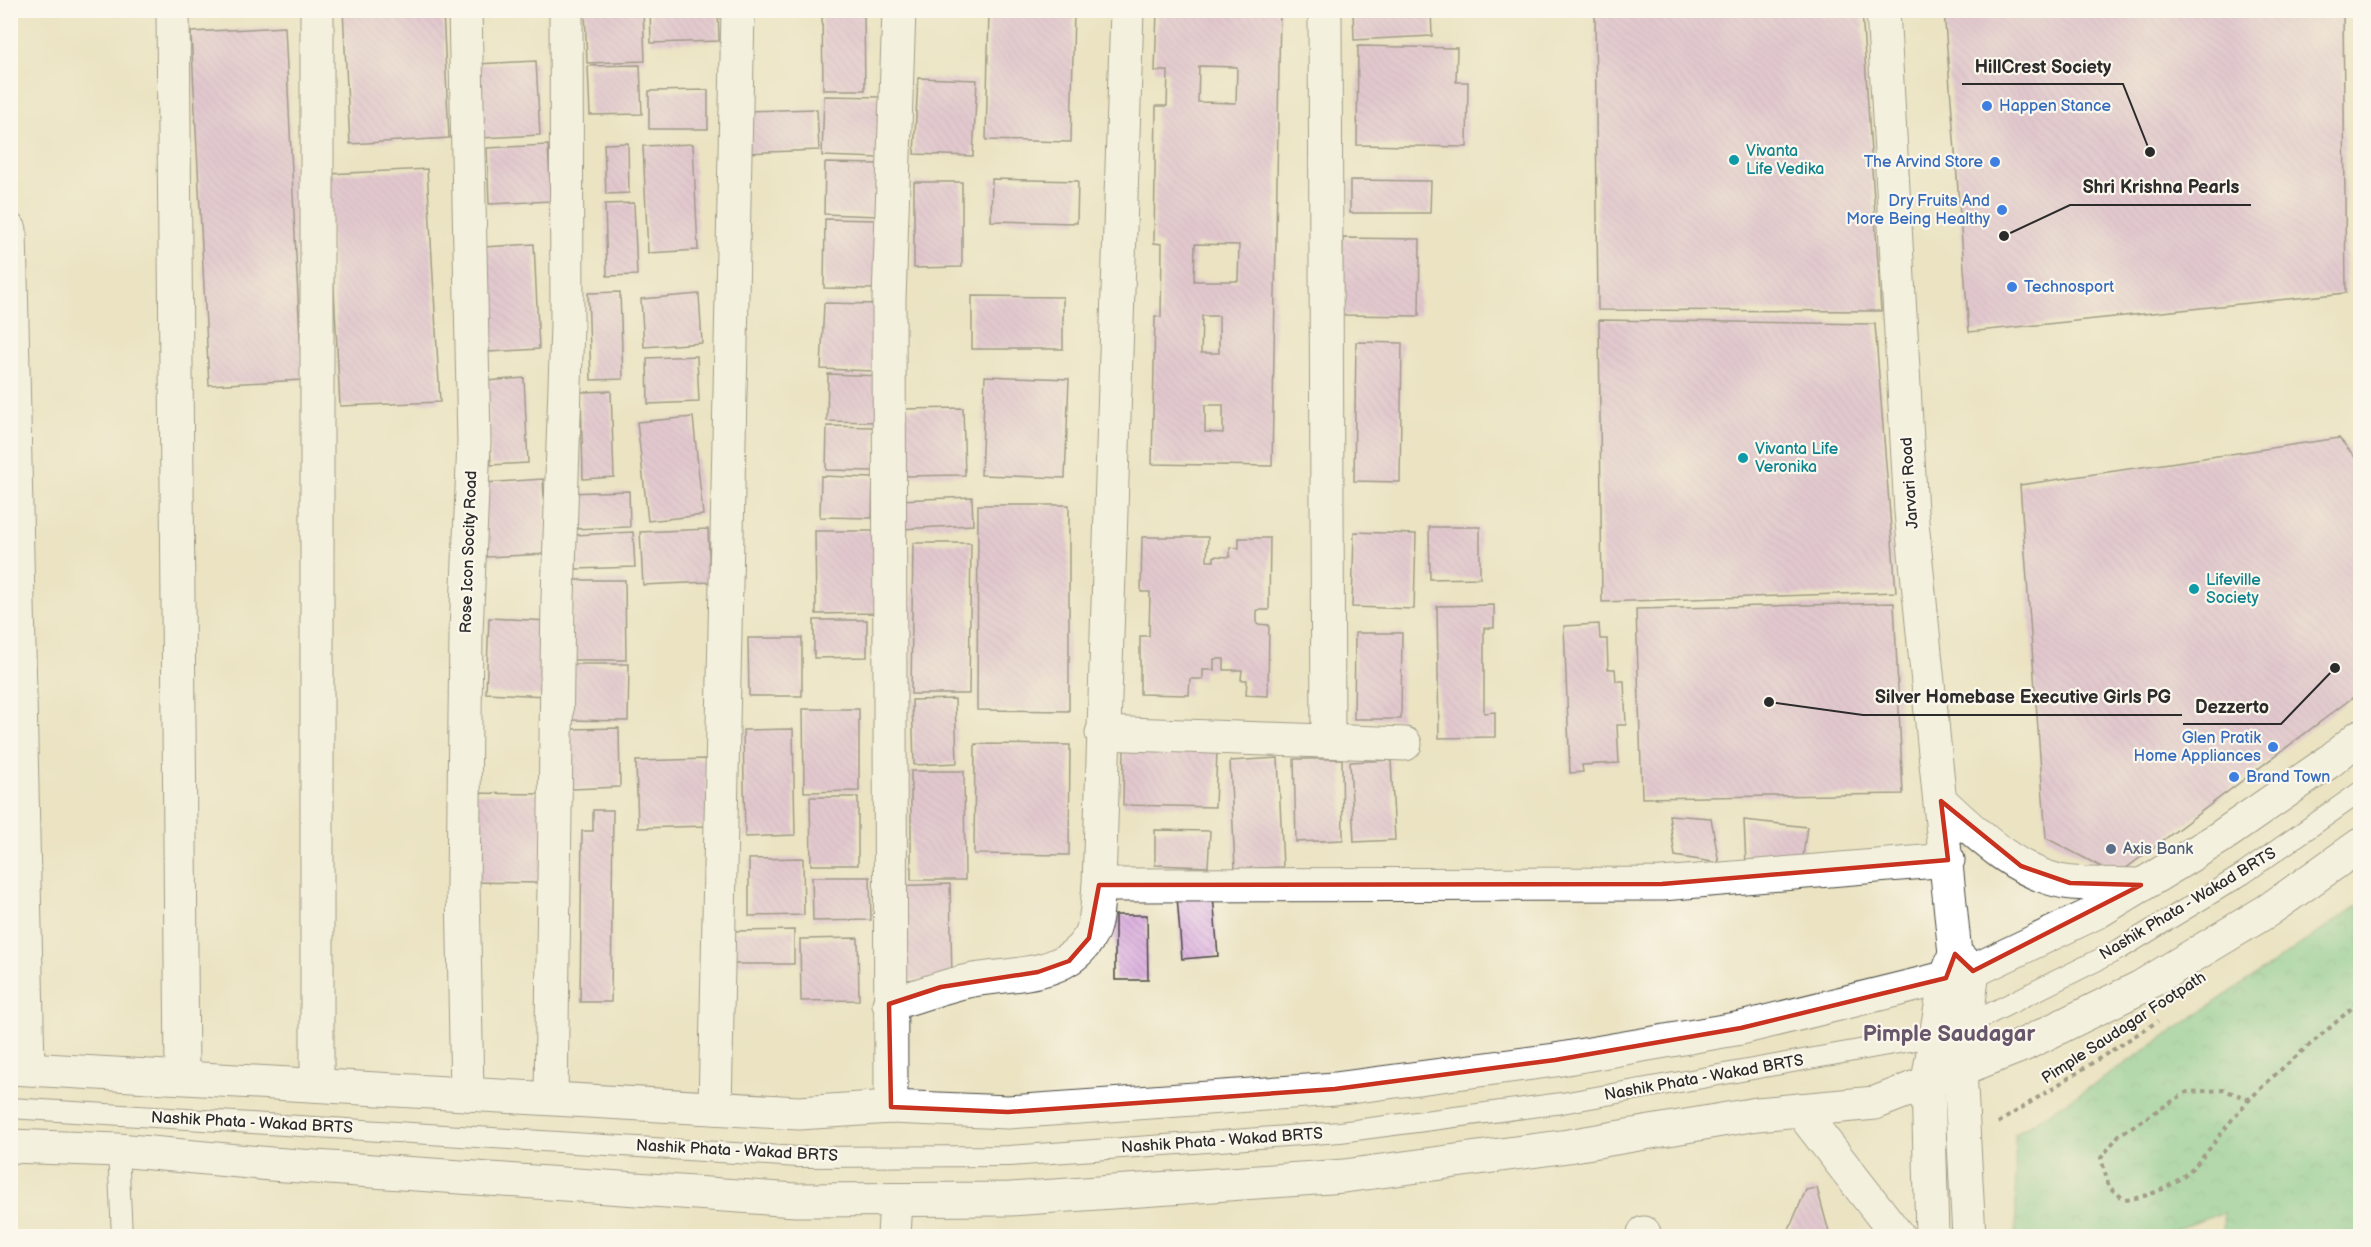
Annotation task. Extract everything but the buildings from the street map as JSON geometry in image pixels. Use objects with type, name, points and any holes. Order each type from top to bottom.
[{"type":"street","points":[[173,10],[182,1076]]},
{"type":"street","points":[[317,10],[317,1084]]},
{"type":"street","name":"Rose Icon Socity Road","points":[[465,10],[474,442],[466,633],[463,887],[467,1094]]},
{"type":"street","points":[[550,1098],[558,598],[567,325],[566,10]]},
{"type":"street","points":[[715,1108],[738,10]]},
{"type":"street","points":[[891,1107],[889,300],[899,10]]},
{"type":"street","points":[[889,1004],[920,997],[941,987],[1038,972],[1069,961],[1089,938],[1099,885],[1102,734],[1127,10]]},
{"type":"street","name":"Jarvari Road","points":[[1883,10],[1911,512],[1958,968],[1952,1031],[1960,1070],[1969,1236]]},
{"type":"street","points":[[1325,18],[1328,741]]},
{"type":"street","points":[[10,230],[19,1068],[799,1113],[891,1107],[1008,1112],[1335,1089],[1555,1060],[1741,1028],[1958,968],[2099,911],[2219,838],[2361,736]]},
{"type":"street","points":[[1102,734],[1405,744]]},
{"type":"street","points":[[1941,801],[1976,834],[2021,866],[2070,883],[2141,885]]},
{"type":"street","points":[[10,1146],[118,1150],[294,1166],[761,1198],[1011,1199],[1344,1176],[1568,1146],[1757,1114],[1875,1103],[1928,1080],[2023,1045],[2141,987],[2266,911],[2361,846]]},
{"type":"street","points":[[1099,885],[1662,884],[1948,860]]},
{"type":"street","name":"Jarvari Road","points":[[1932,1236],[1928,1080],[1952,1031]]},
{"type":"street","points":[[1800,1110],[1898,1236]]},
{"type":"street","points":[[894,1236],[896,1200]]},
{"type":"lane","name":"Nashik Phata - Wakad BRTS","points":[[10,1108],[798,1157],[1010,1156],[1340,1132],[1562,1103],[1952,1031],[2120,949],[2243,874],[2361,792]]},
{"type":"lane","points":[[118,1150],[122,1236]]},
{"type":"path","points":[[2250,1099],[2223,1090],[2187,1092],[2148,1116],[2119,1135],[2101,1158],[2109,1187],[2125,1200],[2150,1196],[2190,1173],[2250,1099],[2361,1000]]},
{"type":"path","name":"Pimple Saudagar Footpath","points":[[1993,1131],[1996,1124],[2165,1017]]},
{"type":"highlighted area","points":[[1941,801],[2021,866],[2070,883],[2141,885],[1973,971],[1955,954],[1946,978],[1741,1028],[1555,1060],[1335,1089],[1008,1112],[891,1107],[889,1004],[941,987],[1038,972],[1069,961],[1089,938],[1099,885],[1662,884],[1948,860]]},
{"type":"green space","points":[[2360,904],[2360,1233],[2223,1236],[2224,1212],[2158,1236],[2016,1236],[2015,1134],[2095,1084]]},
{"type":"place","name":"Happen Stance","points":[[1987,106]]},
{"type":"place","name":"HillCrest Society","points":[[2150,152]]},
{"type":"place","name":"Vivanta Life Vedika","points":[[1734,160]]},
{"type":"place","name":"The Arvind Store","points":[[1995,162]]},
{"type":"place","name":"Dry Fruits And More Being Healthy","points":[[2002,210]]},
{"type":"place","name":"Shri Krishna Pearls","points":[[2004,236]]},
{"type":"place","name":"Technosport","points":[[2012,287]]},
{"type":"place","name":"Vivanta Life Veronika","points":[[1743,458]]},
{"type":"place","name":"Lifeville Society","points":[[2194,589]]},
{"type":"place","name":"Dezzerto","points":[[2335,668]]},
{"type":"place","name":"Silver Homebase Executive Girls PG","points":[[1769,702]]},
{"type":"place","name":"Glen Pratik Home Appliances","points":[[2273,747]]},
{"type":"place","name":"Brand Town","points":[[2234,777]]},
{"type":"place","name":"Axis Bank","points":[[2111,849]]},
{"type":"district","name":"Pimple Saudagar","points":[[1949,1034]]}]
